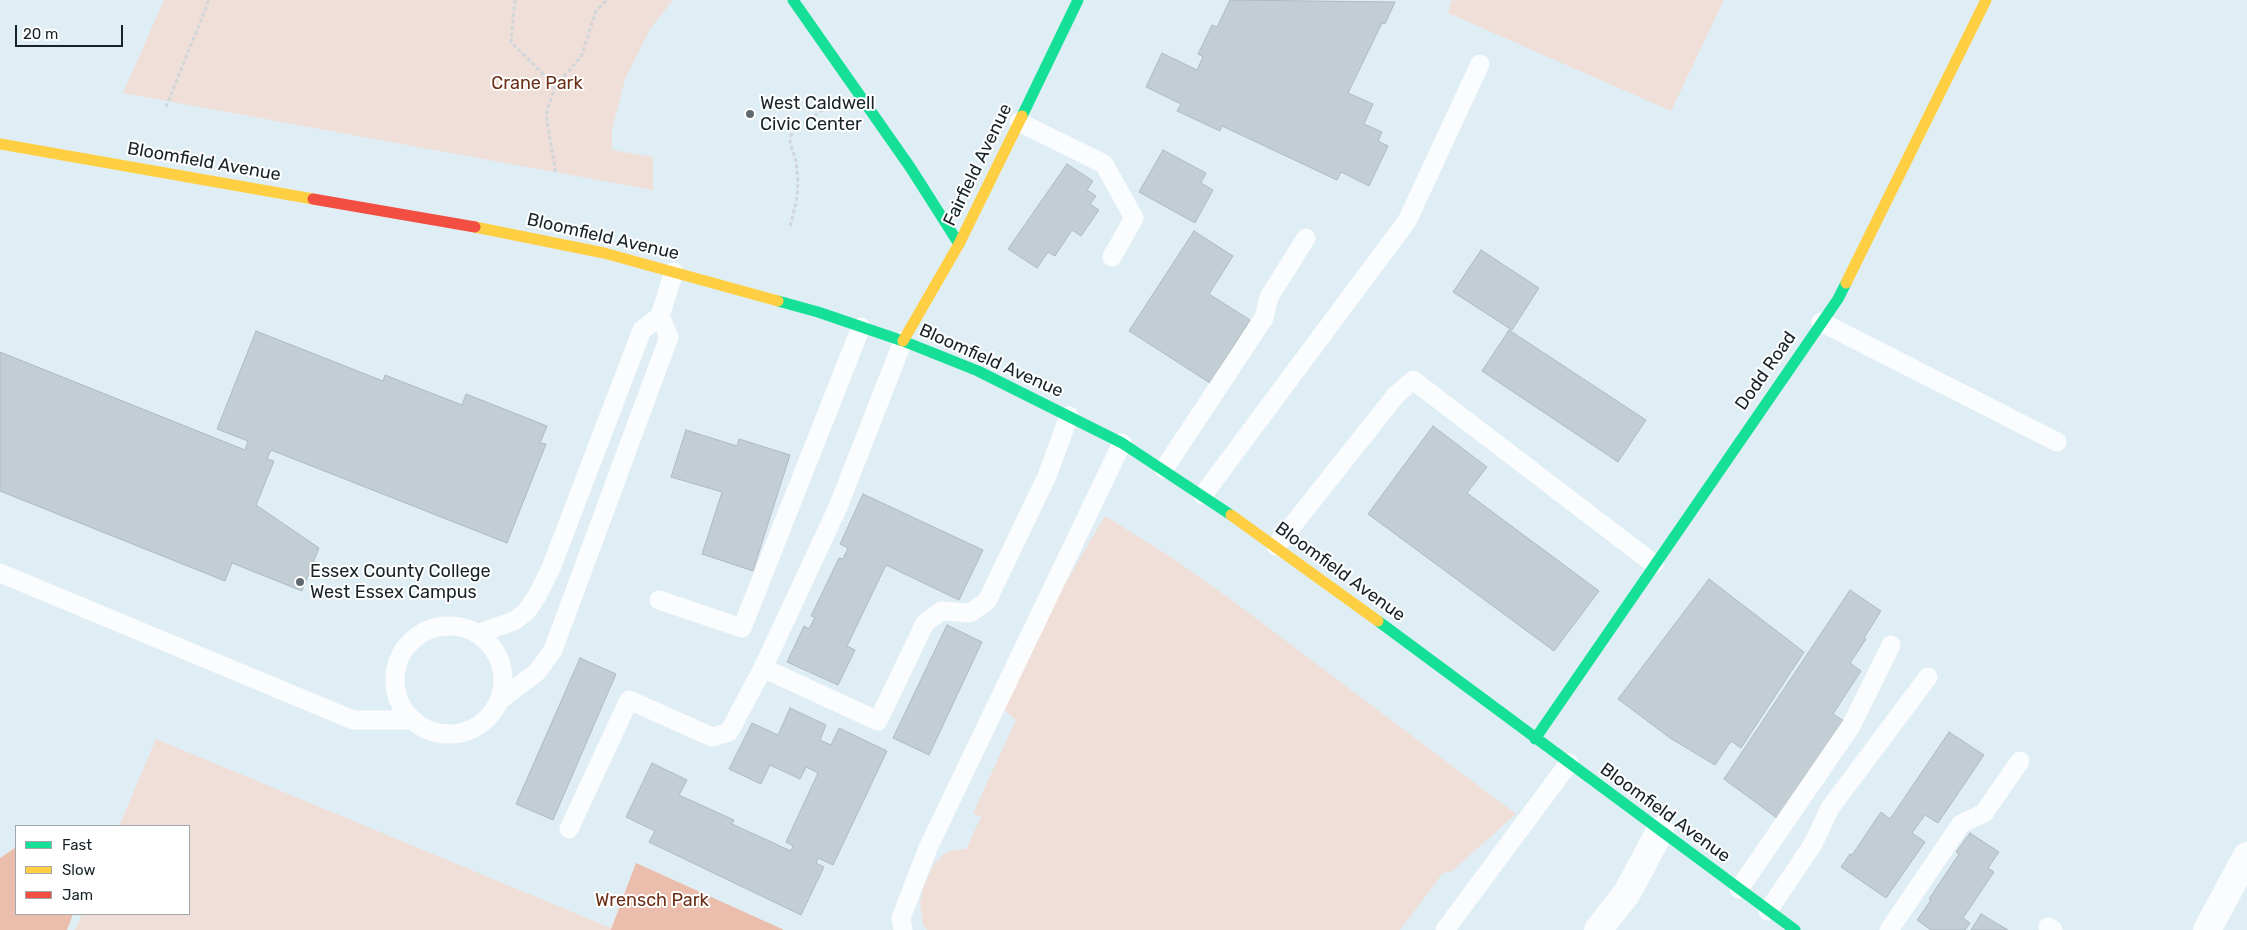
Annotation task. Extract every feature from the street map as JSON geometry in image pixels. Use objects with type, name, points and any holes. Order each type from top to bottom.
[{"type":"main road","points":[[793,0],[910,167],[958,244]]},
{"type":"main road","name":"Fairfield Avenue","points":[[903,341],[958,244],[1078,0]]},
{"type":"main road","name":"Dodd Road","points":[[1535,739],[1838,299],[1986,0]]},
{"type":"main road","name":"Bloomfield Avenue","points":[[0,144],[510,232],[604,253],[818,312],[903,341],[978,370],[1122,443],[1164,469],[1276,546],[1795,930]]},
{"type":"street","points":[[1598,930],[1627,893],[1660,831]]},
{"type":"street","points":[[2207,930],[2247,856]]},
{"type":"lane","points":[[1203,496],[1407,221],[1480,64]]},
{"type":"lane","points":[[1019,122],[1104,164],[1134,218],[1112,257]]},
{"type":"lane","points":[[1164,469],[1264,318],[1268,297],[1306,238]]},
{"type":"lane","points":[[477,634],[514,621],[526,612],[537,596],[551,568],[642,330],[660,316],[674,272]]},
{"type":"lane","points":[[500,700],[536,672],[553,650],[668,338],[660,316]]},
{"type":"lane","points":[[1821,322],[2057,442]]},
{"type":"lane","points":[[659,600],[742,628],[861,327]]},
{"type":"lane","points":[[570,829],[629,700],[712,737],[729,732],[764,668],[838,507],[903,341]]},
{"type":"lane","points":[[1276,546],[1396,395],[1413,380],[1654,564]]},
{"type":"lane","points":[[764,668],[878,720],[925,623],[941,611],[970,613],[987,601],[1047,476],[1069,416]]},
{"type":"lane","points":[[903,930],[901,918],[928,848],[1122,443]]},
{"type":"lane","points":[[0,574],[353,720],[410,720]]},
{"type":"lane","points":[[448,625],[465,628],[477,634],[494,648],[502,665],[504,683],[500,700],[491,716],[478,727],[461,734],[443,735],[434,733],[410,720],[400,705],[394,687],[395,669],[402,652],[414,638],[430,629],[448,625]]},
{"type":"lane","points":[[1739,889],[1851,726],[1890,645]]},
{"type":"lane","points":[[1768,911],[1813,844],[1830,808],[1928,677]]},
{"type":"lane","points":[[1889,930],[1961,824],[1984,813],[2020,761]]},
{"type":"lane","points":[[1445,930],[1569,764]]},
{"type":"path","points":[[166,106],[209,0]]},
{"type":"path","points":[[515,0],[510,42],[555,86]]},
{"type":"path","points":[[556,174],[546,115],[555,86],[582,57],[596,11],[607,0]]},
{"type":"path","points":[[790,226],[796,203],[798,183],[796,161],[790,142],[792,132],[829,105]]},
{"type":"green space","name":"Crane Park","points":[[164,0],[673,0],[650,29],[625,79],[612,130],[612,150],[653,157],[653,190],[123,93]]},
{"type":"green space","points":[[1452,0],[1724,0],[1671,111],[1448,13]]},
{"type":"green space","points":[[1105,516],[1171,557],[1229,598],[1516,814],[1452,871],[1443,873],[1400,930],[927,930],[923,925],[920,903],[924,885],[934,864],[944,854],[954,850],[966,849],[981,817],[973,813],[1016,720],[1003,709],[1063,587]]},
{"type":"green space","points":[[156,739],[611,928],[636,863],[784,930],[75,930],[82,915],[190,915],[190,825],[119,825]]},
{"type":"green space","points":[[15,848],[15,915],[73,915],[67,930],[0,930],[0,858]]},
{"type":"green space","name":"Wrensch Park","points":[[636,863],[784,930],[611,930]]},
{"type":"building","points":[[1230,0],[1395,2],[1385,24],[1382,23],[1348,93],[1373,104],[1364,124],[1382,132],[1378,141],[1388,146],[1369,186],[1341,172],[1337,180],[1222,126],[1220,131],[1177,111],[1181,104],[1146,87],[1162,53],[1197,70],[1203,57],[1198,54],[1212,25],[1217,27]]},
{"type":"building","points":[[1163,150],[1206,173],[1201,183],[1213,190],[1195,223],[1139,192]]},
{"type":"building","points":[[1067,164],[1093,181],[1087,190],[1096,196],[1090,204],[1099,210],[1081,236],[1072,230],[1055,256],[1048,252],[1037,268],[1008,249]]},
{"type":"building","points":[[1194,231],[1233,256],[1209,294],[1250,320],[1210,383],[1129,331]]},
{"type":"building","points":[[1481,250],[1539,288],[1512,330],[1453,292]]},
{"type":"building","points":[[1509,330],[1646,420],[1618,462],[1482,371]]},
{"type":"building","points":[[256,331],[383,381],[385,375],[462,405],[466,394],[547,426],[540,443],[546,444],[507,543],[271,450],[267,459],[274,461],[256,505],[319,548],[302,591],[232,563],[225,581],[0,491],[0,352],[245,450],[248,441],[217,429]]},
{"type":"building","points":[[1433,426],[1487,467],[1467,493],[1599,591],[1554,651],[1368,514]]},
{"type":"building","points":[[686,430],[737,446],[739,439],[790,455],[753,571],[702,554],[722,492],[671,477]]},
{"type":"building","points":[[863,494],[983,550],[959,600],[886,565],[847,646],[855,650],[838,685],[787,662],[804,626],[809,629],[815,617],[811,616],[839,558],[843,559],[848,548],[840,544]]},
{"type":"building","points":[[1709,579],[1804,652],[1741,748],[1731,741],[1715,765],[1670,738],[1618,699]]},
{"type":"building","points":[[1850,590],[1881,611],[1850,663],[1861,671],[1833,714],[1844,721],[1777,818],[1724,779]]},
{"type":"building","points":[[947,625],[982,642],[929,755],[893,738]]},
{"type":"building","points":[[580,658],[616,674],[553,820],[516,804]]},
{"type":"building","points":[[790,708],[826,725],[820,740],[831,745],[839,728],[887,751],[833,865],[818,858],[816,863],[824,867],[801,915],[649,842],[655,831],[626,817],[652,763],[687,780],[679,795],[734,820],[732,824],[791,851],[793,846],[786,842],[818,773],[806,767],[800,779],[770,765],[761,784],[729,769],[752,723],[778,735]]},
{"type":"building","points":[[1949,732],[1984,755],[1938,823],[1925,815],[1912,833],[1925,842],[1886,898],[1841,867],[1850,854],[1852,855],[1881,812],[1890,819]]},
{"type":"building","points":[[1970,833],[1999,852],[1988,868],[1994,872],[1963,918],[1970,923],[1965,930],[1931,930],[1917,920],[1959,854],[1956,852]]},
{"type":"building","points":[[1981,914],[2008,930],[1971,930]]},
{"type":"traffic: fast","points":[[793,0],[910,167],[959,244]]},
{"type":"traffic: fast","points":[[1022,116],[1078,0]]},
{"type":"traffic: fast","points":[[1535,739],[1838,299],[1846,283]]},
{"type":"traffic: fast","points":[[778,301],[818,312],[903,341],[978,371],[1122,443],[1231,515]]},
{"type":"traffic: fast","points":[[1378,621],[1795,930]]},
{"type":"traffic: slow","points":[[1846,283],[1986,0]]},
{"type":"traffic: slow","points":[[903,341],[959,244],[1022,116]]},
{"type":"traffic: slow","points":[[0,144],[313,199]]},
{"type":"traffic: slow","points":[[475,227],[604,253],[778,301]]},
{"type":"traffic: slow","points":[[1231,515],[1378,621]]},
{"type":"traffic: jam","points":[[313,199],[475,227]]},
{"type":"place","name":"West Caldwell Civic Center","points":[[750,114]]},
{"type":"place","name":"Essex County College West Essex Campus","points":[[300,582]]}]
